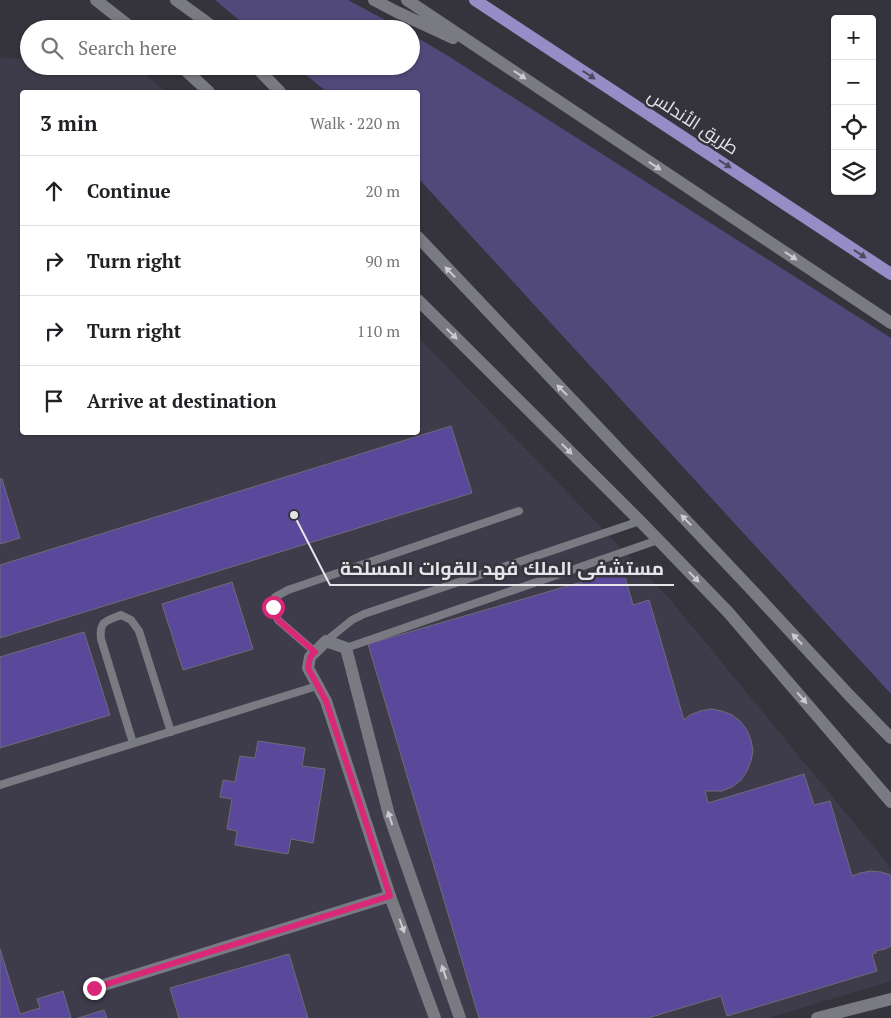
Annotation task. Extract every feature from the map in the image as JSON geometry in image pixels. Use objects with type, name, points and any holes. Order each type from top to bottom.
[{"type":"main road","name":"طريق الأندلس","points":[[475,0],[891,274]]},
{"type":"street","points":[[96,0],[122,20]]},
{"type":"street","points":[[176,0],[204,20]]},
{"type":"street","points":[[374,0],[414,20]]},
{"type":"street","points":[[407,0],[891,323]]},
{"type":"street","points":[[420,23],[491,56]]},
{"type":"street","points":[[191,75],[207,90]]},
{"type":"street","points":[[264,75],[278,90]]},
{"type":"street","points":[[420,239],[891,738]]},
{"type":"street","points":[[420,302],[640,521],[728,612],[891,802]]},
{"type":"street","points":[[435,1018],[390,896],[326,701],[308,668],[310,657],[326,641],[346,648],[389,815],[460,1018]]},
{"type":"street","points":[[94,988],[390,896]]},
{"type":"street","points":[[817,1018],[891,999]]},
{"type":"lane","points":[[315,652],[278,620],[273,607],[275,597],[288,590],[519,511]]},
{"type":"lane","points":[[326,641],[352,620],[364,614],[640,521]]},
{"type":"lane","points":[[346,648],[658,540]]},
{"type":"lane","points":[[133,743],[101,639],[100,630],[103,623],[121,615],[132,620],[140,631],[171,732]]},
{"type":"lane","points":[[0,785],[317,686]]},
{"type":"shaded area","points":[[215,0],[348,0],[385,20],[239,20]]},
{"type":"shaded area","points":[[420,39],[891,338],[891,694],[420,180],[420,90],[325,90],[306,75],[420,75]]},
{"type":"shaded area","points":[[0,58],[20,59],[20,75],[146,75],[164,90],[20,90],[20,435],[420,435],[420,339],[668,597],[891,868],[891,981],[768,1018],[0,1018]]},
{"type":"building","points":[[451,426],[472,493],[0,638],[0,565]]},
{"type":"building","points":[[0,479],[2,479],[20,538],[0,544]]},
{"type":"building","points":[[623,570],[633,605],[649,600],[684,720],[700,711],[711,709],[722,711],[740,721],[747,730],[751,740],[753,751],[751,761],[741,780],[732,787],[722,791],[705,791],[708,803],[804,774],[814,805],[830,801],[852,876],[871,871],[891,875],[891,946],[875,951],[876,953],[872,954],[877,971],[727,1016],[721,996],[648,1018],[479,1018],[368,644]]},
{"type":"building","points":[[232,582],[253,649],[183,670],[162,604]]},
{"type":"building","points":[[84,632],[110,715],[0,748],[0,657]]},
{"type":"building","points":[[258,741],[305,748],[302,766],[325,769],[313,843],[291,839],[288,854],[235,845],[237,831],[227,829],[232,799],[220,797],[223,780],[235,782],[240,756],[255,758]]},
{"type":"building","points":[[0,949],[20,1014],[40,1008],[37,999],[63,991],[71,1018],[0,1018]]},
{"type":"building","points":[[289,954],[308,1018],[179,1018],[170,988]]},
{"type":"building","points":[[104,1010],[107,1018],[78,1018]]},
{"type":"place","name":"مستشفى الملك فهد للقوات المسلحة","points":[[294,515]]},
{"type":"route","points":[[94,988],[390,896],[326,701],[308,668],[310,657],[315,652],[278,620],[273,607]]}]
